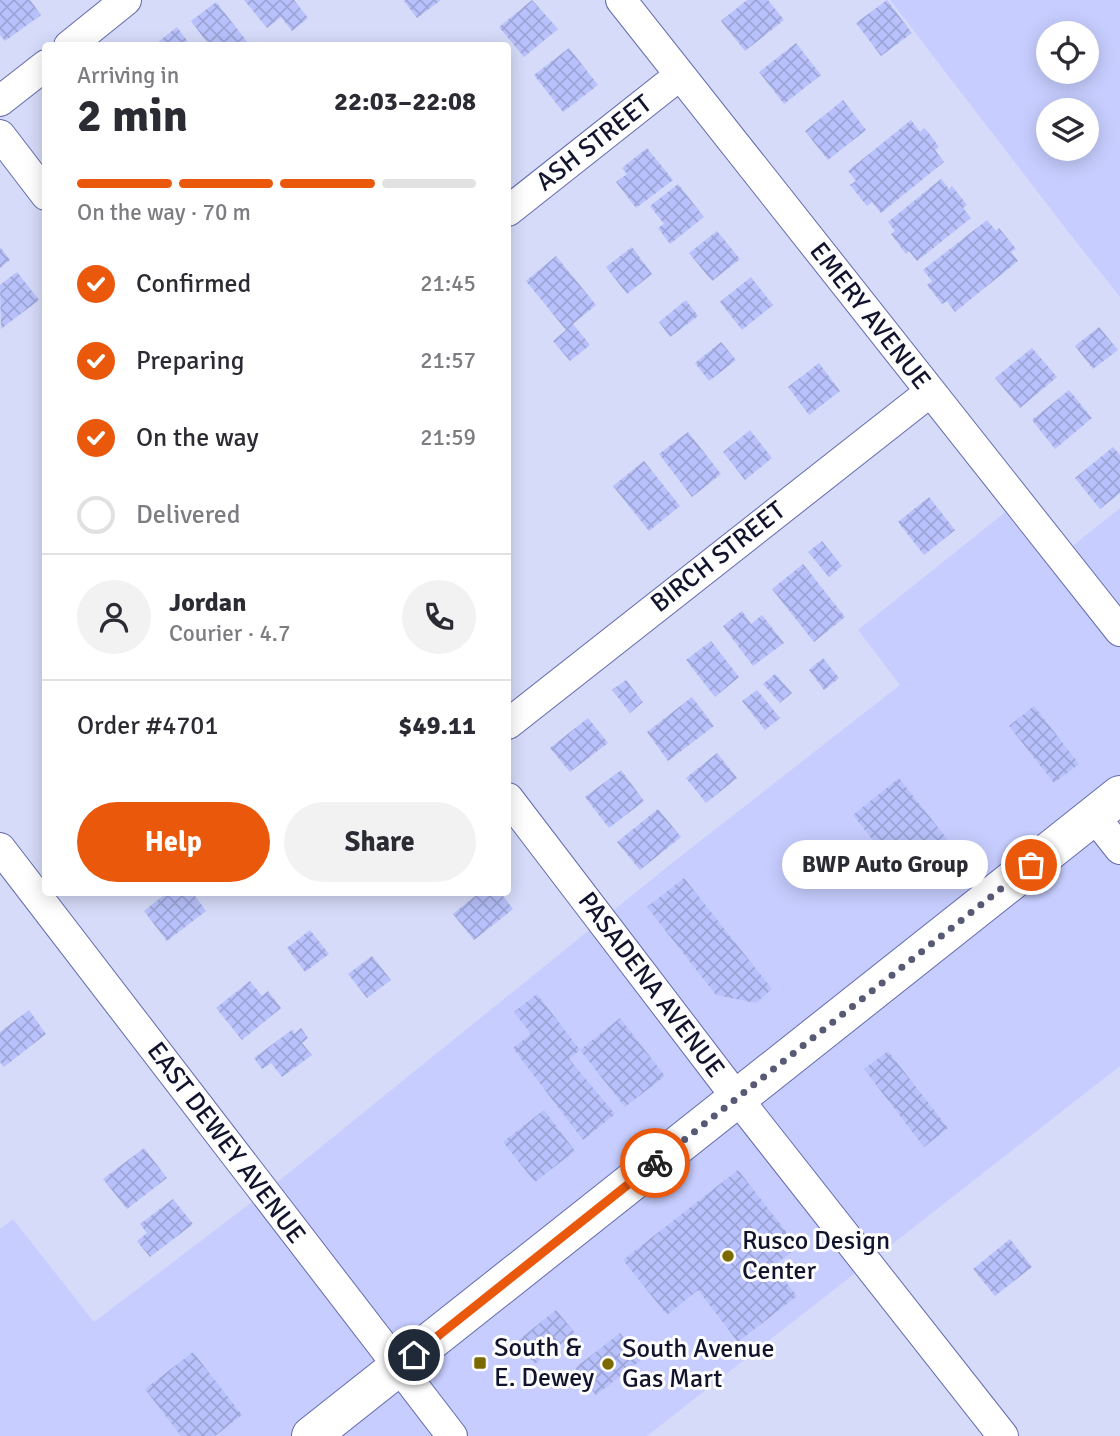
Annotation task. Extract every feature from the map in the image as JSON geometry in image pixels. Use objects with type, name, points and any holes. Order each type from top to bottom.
[{"type":"main road","points":[[311,1436],[1107,805]]},
{"type":"street","points":[[74,42],[126,0]]},
{"type":"street","name":"EMERY AVENUE","points":[[621,0],[1120,631]]},
{"type":"street","points":[[0,101],[42,68]]},
{"type":"street","name":"ASH STREET","points":[[511,209],[680,75]]},
{"type":"street","points":[[0,135],[42,190]]},
{"type":"street","name":"BIRCH STREET","points":[[511,722],[930,392]]},
{"type":"street","name":"PASADENA AVENUE","points":[[511,802],[737,1098],[1003,1436]]},
{"type":"street","points":[[1107,805],[1120,849]]},
{"type":"street","name":"EAST DEWEY AVENUE","points":[[0,848],[452,1436]]},
{"type":"shaded area","points":[[890,0],[1120,0],[1120,297],[1070,234]]},
{"type":"shaded area","points":[[1018,502],[1060,556],[1120,508],[1120,1066],[647,1436],[0,1436],[0,1229],[13,1219],[94,1322],[264,1193],[672,863],[900,685],[858,630]]},
{"type":"building","points":[[0,0],[30,0],[41,15],[5,41],[0,35]]},
{"type":"building","points":[[244,0],[294,0],[308,18],[292,31],[281,17],[267,28]]},
{"type":"building","points":[[441,0],[417,18],[404,1]]},
{"type":"building","points":[[532,0],[558,29],[524,57],[499,27]]},
{"type":"building","points":[[747,0],[768,0],[784,20],[745,51],[721,21]]},
{"type":"building","points":[[887,0],[912,33],[881,56],[856,23]]},
{"type":"building","points":[[216,2],[247,42],[207,42],[191,21]]},
{"type":"building","points":[[177,27],[188,42],[158,42]]},
{"type":"building","points":[[796,43],[821,75],[784,104],[759,72]]},
{"type":"building","points":[[569,48],[598,85],[563,112],[534,75]]},
{"type":"building","points":[[843,100],[866,130],[828,160],[805,131]]},
{"type":"building","points":[[911,120],[920,132],[924,128],[928,132],[939,147],[935,150],[944,162],[881,213],[872,202],[867,206],[850,185],[856,181],[848,171]]},
{"type":"building","points":[[647,148],[673,180],[636,208],[616,182],[627,174],[622,168]]},
{"type":"building","points":[[941,179],[949,189],[952,186],[967,205],[963,208],[971,218],[917,261],[909,251],[906,254],[891,234],[895,231],[888,222]]},
{"type":"building","points":[[678,184],[704,217],[670,244],[658,228],[664,224],[650,206]]},
{"type":"building","points":[[987,220],[996,231],[999,228],[1016,249],[1011,252],[1018,261],[955,312],[947,301],[942,304],[927,285],[932,281],[923,270]]},
{"type":"building","points":[[717,231],[740,259],[712,281],[689,253]]},
{"type":"building","points":[[0,247],[10,260],[0,268]]},
{"type":"building","points":[[632,247],[652,274],[627,294],[606,267]]},
{"type":"building","points":[[556,256],[596,305],[573,324],[590,345],[570,361],[553,341],[566,330],[526,281]]},
{"type":"building","points":[[17,272],[39,300],[1,329],[0,285]]},
{"type":"building","points":[[751,277],[773,305],[742,330],[720,302]]},
{"type":"building","points":[[686,300],[698,316],[670,337],[659,322]]},
{"type":"building","points":[[1099,327],[1118,350],[1093,369],[1075,346]]},
{"type":"building","points":[[721,342],[736,360],[709,381],[695,363]]},
{"type":"building","points":[[1032,348],[1057,377],[1020,408],[995,378]]},
{"type":"building","points":[[819,363],[840,391],[809,415],[788,387]]},
{"type":"building","points":[[1069,390],[1092,418],[1055,449],[1032,420]]},
{"type":"building","points":[[750,430],[772,458],[745,480],[723,452]]},
{"type":"building","points":[[688,432],[721,474],[692,497],[659,454]]},
{"type":"building","points":[[1113,447],[1120,455],[1120,493],[1100,509],[1075,478]]},
{"type":"building","points":[[644,461],[680,506],[649,531],[613,486]]},
{"type":"building","points":[[929,497],[955,530],[924,555],[898,522]]},
{"type":"building","points":[[822,541],[842,566],[829,577],[808,552]]},
{"type":"building","points":[[803,564],[845,617],[814,642],[772,589]]},
{"type":"building","points":[[742,611],[751,624],[762,615],[784,643],[753,666],[723,626]]},
{"type":"building","points":[[711,641],[739,677],[715,697],[686,660]]},
{"type":"building","points":[[823,658],[839,678],[824,690],[809,670]]},
{"type":"building","points":[[775,674],[792,693],[780,703],[763,684]]},
{"type":"building","points":[[626,680],[643,702],[630,713],[612,690]]},
{"type":"building","points":[[757,690],[780,718],[765,730],[742,701]]},
{"type":"building","points":[[692,697],[714,726],[668,761],[647,732]]},
{"type":"building","points":[[1034,706],[1079,764],[1054,783],[1009,726]]},
{"type":"building","points":[[588,718],[608,743],[570,772],[550,748]]},
{"type":"building","points":[[717,753],[737,778],[706,803],[686,778]]},
{"type":"building","points":[[621,770],[644,801],[609,828],[585,797]]},
{"type":"building","points":[[899,778],[951,844],[904,880],[853,815]]},
{"type":"building","points":[[658,809],[681,837],[640,870],[617,842]]},
{"type":"building","points":[[684,878],[772,989],[756,1003],[716,995],[647,907]]},
{"type":"building","points":[[163,896],[195,896],[206,911],[167,941],[144,911]]},
{"type":"building","points":[[475,896],[503,896],[513,909],[474,940],[453,914]]},
{"type":"building","points":[[310,930],[329,954],[305,972],[287,948]]},
{"type":"building","points":[[372,956],[391,980],[367,998],[348,974]]},
{"type":"building","points":[[250,981],[262,996],[268,991],[281,1008],[242,1040],[216,1008]]},
{"type":"building","points":[[537,994],[580,1050],[569,1059],[615,1114],[583,1140],[513,1048],[531,1034],[514,1012]]},
{"type":"building","points":[[29,1010],[46,1034],[4,1067],[0,1062],[0,1032]]},
{"type":"building","points":[[620,1018],[665,1076],[625,1107],[580,1050]]},
{"type":"building","points":[[301,1028],[308,1038],[302,1043],[312,1055],[282,1077],[271,1063],[262,1069],[254,1058],[293,1029],[294,1034]]},
{"type":"building","points":[[888,1051],[948,1128],[924,1147],[864,1069]]},
{"type":"building","points":[[544,1110],[575,1151],[535,1182],[503,1142]]},
{"type":"building","points":[[144,1148],[167,1178],[127,1209],[103,1179]]},
{"type":"building","name":"Rusco Design Center","points":[[738,1170],[798,1247],[773,1266],[797,1296],[738,1342],[698,1290],[667,1315],[623,1260]]},
{"type":"building","points":[[173,1199],[193,1224],[150,1257],[137,1241],[147,1233],[140,1224]]},
{"type":"building","points":[[1010,1239],[1032,1267],[995,1296],[973,1269]]},
{"type":"building","points":[[556,1310],[575,1333],[535,1364],[516,1342]]},
{"type":"building","name":"South Avenue Gas Mart","points":[[620,1333],[641,1360],[596,1395],[575,1368]]},
{"type":"building","points":[[193,1352],[242,1415],[215,1436],[181,1436],[145,1389]]},
{"type":"way so far","points":[[655,1163],[1031,865]]},
{"type":"place","name":"BWP Auto Group","points":[[1031,865]]},
{"type":"place","name":"Rusco Design Center","points":[[728,1256]]},
{"type":"place","name":"South & E. Dewey","points":[[480,1363]]},
{"type":"place","name":"South Avenue Gas Mart","points":[[608,1364]]},
{"type":"route","points":[[414,1355],[655,1163]]}]
